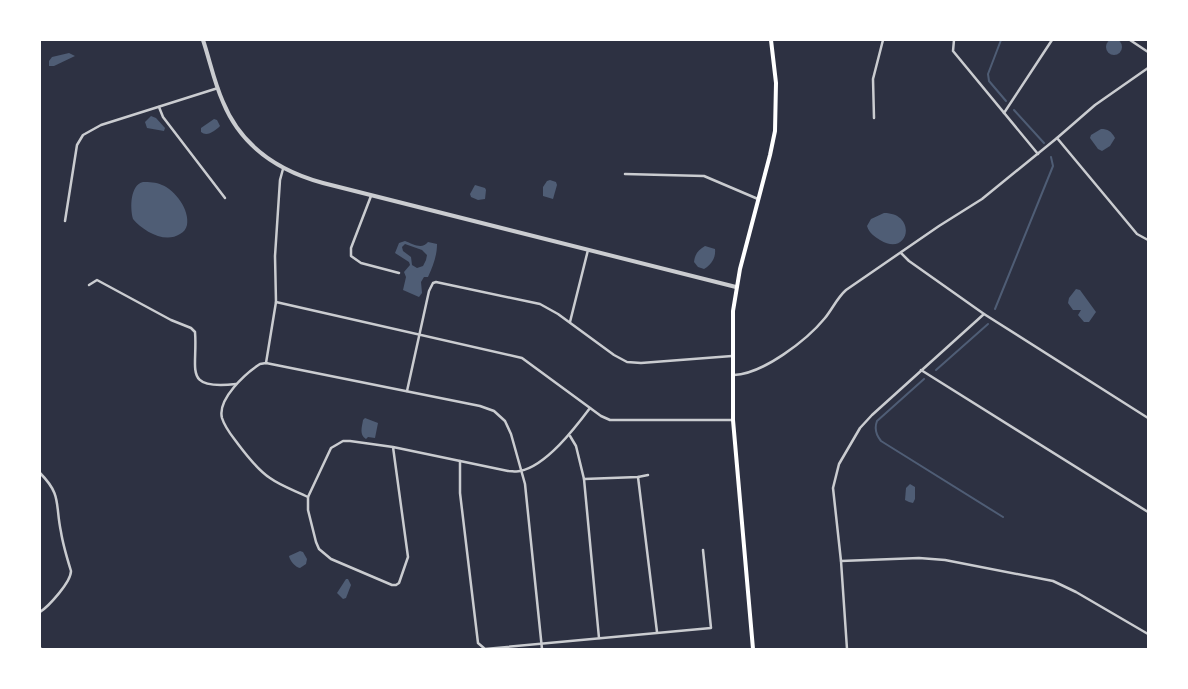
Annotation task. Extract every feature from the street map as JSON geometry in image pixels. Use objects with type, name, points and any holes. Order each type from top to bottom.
[{"type":"main road","points":[[752,649],[733,420],[733,312],[736,287],[770,155],[776,117],[776,83],[771,40]]},
{"type":"street","points":[[203,40],[228,113],[241,133],[262,154],[283,168],[308,179],[736,287]]},
{"type":"street","points":[[874,118],[873,80],[883,40]]},
{"type":"street","points":[[954,40],[952,45],[953,51],[1038,154]]},
{"type":"street","points":[[1004,113],[1052,40]]},
{"type":"street","points":[[1130,40],[1148,52]]},
{"type":"street","points":[[732,376],[761,367],[791,350],[825,319],[842,294],[939,226],[982,199],[1095,105],[1148,68]]},
{"type":"street","points":[[65,221],[77,144],[83,135],[101,125],[218,88]]},
{"type":"street","points":[[159,108],[163,117],[225,198]]},
{"type":"street","points":[[1057,138],[1137,234],[1148,240]]},
{"type":"street","points":[[266,363],[276,302],[275,256],[280,180],[283,168]]},
{"type":"street","points":[[625,174],[704,176],[759,200]]},
{"type":"street","points":[[374,195],[351,248],[351,256],[361,263],[399,273]]},
{"type":"street","points":[[570,322],[588,250]]},
{"type":"street","points":[[901,252],[909,261],[984,314],[1148,418]]},
{"type":"street","points":[[89,285],[97,280],[171,320],[191,328],[195,332],[194,365],[196,374],[208,385],[237,384]]},
{"type":"street","points":[[407,391],[429,291],[433,283],[440,281],[540,304],[553,310],[614,355],[634,363],[732,356]]},
{"type":"street","points":[[276,302],[522,358],[601,416],[610,420],[733,420]]},
{"type":"street","points":[[847,649],[841,561],[833,488],[839,464],[860,428],[872,415],[984,314]]},
{"type":"street","points":[[308,497],[270,478],[245,454],[226,428],[221,411],[226,398],[237,384],[255,368],[266,363],[480,406],[494,411],[509,427],[525,484],[542,649]]},
{"type":"street","points":[[921,370],[1148,512]]},
{"type":"street","points":[[393,448],[408,557],[399,582],[396,585],[331,559],[319,549],[308,510],[308,497],[331,448],[337,444],[350,441],[393,448],[508,471],[520,471],[534,465],[570,435],[590,408]]},
{"type":"street","points":[[570,435],[576,446],[584,479],[600,638]]},
{"type":"street","points":[[460,461],[460,494],[478,643],[485,649],[711,628],[703,550]]},
{"type":"street","points":[[40,473],[54,491],[58,505],[60,530],[71,575],[46,608],[40,612]]},
{"type":"street","points":[[584,479],[648,475]]},
{"type":"street","points":[[638,477],[657,632]]},
{"type":"street","points":[[841,561],[918,558],[945,560],[1053,581],[1076,592],[1148,634]]},
{"type":"water","points":[[1111,39],[1117,39],[1122,44],[1120,53],[1111,55],[1106,50],[1106,44]]},
{"type":"water","points":[[69,53],[75,56],[54,66],[49,66],[49,61],[52,57]]},
{"type":"water","points":[[151,116],[156,118],[165,128],[164,131],[147,128],[145,122]]},
{"type":"water","points":[[214,119],[217,120],[220,126],[208,134],[201,132],[201,128]]},
{"type":"water","points":[[1101,129],[1106,129],[1115,138],[1110,146],[1102,151],[1098,149],[1090,138],[1091,135]]},
{"type":"water","points":[[550,180],[556,182],[557,185],[553,199],[543,196],[543,187]]},
{"type":"water","points":[[143,182],[160,184],[172,191],[180,201],[184,207],[187,219],[187,226],[183,232],[174,237],[161,237],[148,232],[133,219],[131,203],[133,192]]},
{"type":"water","points":[[475,185],[485,188],[485,199],[478,200],[471,197],[470,194]]},
{"type":"water","points":[[884,213],[895,215],[902,220],[905,226],[906,233],[898,243],[890,244],[880,240],[872,234],[867,226],[871,219]]},
{"type":"water","points":[[405,241],[420,246],[428,242],[437,244],[433,265],[428,277],[424,277],[421,282],[422,293],[419,297],[403,290],[406,277],[404,272],[410,265],[409,262],[395,253],[399,243]],"holes":[[[405,244],[422,250],[427,255],[426,260],[423,266],[417,268],[412,265],[411,257],[403,251],[402,247]]]},
{"type":"water","points":[[705,246],[715,249],[715,255],[704,269],[698,267],[694,262],[697,252]]},
{"type":"water","points":[[1076,289],[1080,290],[1096,312],[1089,322],[1084,322],[1078,315],[1081,310],[1073,310],[1068,303],[1069,298]]},
{"type":"water","points":[[365,418],[378,423],[375,438],[368,437],[366,439],[362,435],[363,420]]},
{"type":"water","points":[[910,484],[915,487],[913,503],[905,500],[906,488]]},
{"type":"water","points":[[300,551],[303,552],[307,559],[306,564],[300,568],[293,564],[289,556]]},
{"type":"water","points":[[346,579],[348,579],[351,585],[346,598],[343,599],[337,593]]},
{"type":"waterway","points":[[1001,40],[988,74],[989,81],[1006,101]]},
{"type":"waterway","points":[[1014,110],[1044,143]]},
{"type":"waterway","points":[[995,309],[1053,166],[1051,157]]},
{"type":"waterway","points":[[936,370],[988,324]]},
{"type":"waterway","points":[[924,379],[877,421],[876,432],[878,436],[881,441],[1003,517]]}]
